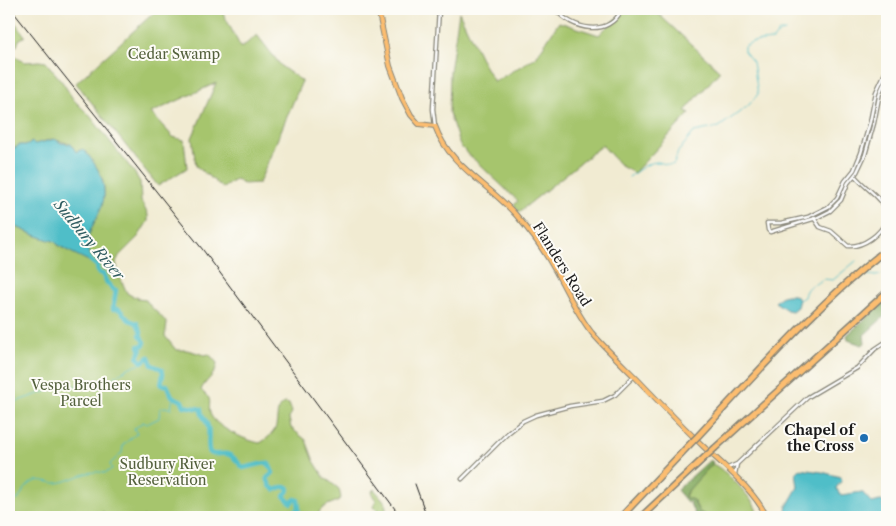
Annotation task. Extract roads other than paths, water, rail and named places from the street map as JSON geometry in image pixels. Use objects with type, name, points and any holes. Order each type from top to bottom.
[{"type":"highway","points":[[621,517],[810,317],[887,249]]},
{"type":"highway","points":[[641,517],[887,292]]},
{"type":"main road","points":[[378,9],[390,66],[402,98],[417,122],[422,125],[435,126]]},
{"type":"main road","name":"Flanders Road","points":[[435,126],[444,146],[454,159],[499,197],[531,232],[588,327],[754,497],[767,517]]},
{"type":"street","points":[[435,126],[432,109],[439,9]]},
{"type":"street","points":[[555,9],[574,24],[592,28],[602,27],[612,22],[622,9]]},
{"type":"street","points":[[887,69],[877,87],[865,142],[854,170],[845,181],[835,201],[814,216],[781,223],[767,223],[768,230],[772,232],[830,210],[838,204],[843,197],[848,183],[855,176],[869,143],[880,92],[887,77]]},
{"type":"street","points":[[855,176],[881,200],[887,210]]},
{"type":"street","points":[[814,216],[820,227],[831,231],[848,246],[854,247],[873,237],[887,220]]},
{"type":"street","points":[[727,469],[736,464],[808,398],[857,368],[875,349],[887,341]]},
{"type":"street","points":[[462,479],[508,433],[523,421],[536,415],[570,406],[603,401],[615,395],[634,376]]},
{"type":"street","points":[[736,464],[736,478]]},
{"type":"water","points":[[55,139],[61,143],[71,144],[76,152],[83,149],[101,176],[104,196],[99,213],[88,236],[87,244],[92,263],[66,250],[54,241],[13,225],[9,217],[9,147],[16,148],[18,145],[28,145],[32,142],[35,144]]},
{"type":"water","points":[[794,295],[799,299],[797,307],[792,311],[775,302],[782,296]]},
{"type":"water","points":[[800,469],[841,477],[842,480],[836,488],[841,495],[862,492],[872,503],[887,502],[882,506],[887,511],[887,517],[784,517],[787,506],[798,487],[796,473]]},
{"type":"waterway","points":[[629,177],[650,164],[658,162],[667,165],[674,164],[678,152],[694,132],[719,127],[748,106],[758,94],[753,62],[744,51],[744,46],[752,42],[773,40],[779,32],[785,31]]},
{"type":"waterway","name":"Sudbury River","points":[[90,260],[97,266],[98,273],[103,274],[107,283],[112,289],[116,290],[113,309],[119,309],[129,320],[137,323],[141,332],[140,335],[145,342],[144,345],[139,346],[141,351],[137,357],[142,362],[149,357],[152,365],[162,369],[161,385],[167,385],[172,396],[182,401],[184,406],[201,409],[209,431],[208,446],[210,453],[230,455],[243,468],[265,463],[269,464],[273,473],[267,478],[270,486],[275,490],[288,487],[289,489],[284,496],[291,503],[295,499],[298,500],[299,509],[292,512],[294,517]]},
{"type":"waterway","points":[[799,300],[804,297],[809,287],[823,279],[833,280],[856,261]]},
{"type":"waterway","points":[[868,275],[876,276],[887,273]]},
{"type":"waterway","points":[[9,404],[65,385],[97,388],[130,367],[139,365],[141,362]]},
{"type":"waterway","points":[[9,499],[18,500],[27,486],[36,481],[56,483],[92,472],[105,473],[112,469],[110,464],[122,453],[123,445],[137,433],[134,429],[143,422],[147,424],[159,418],[160,408],[166,407],[171,409],[173,397]]},
{"type":"railway","points":[[11,9],[203,250],[401,517]]},
{"type":"railway","points":[[415,484],[427,517]]},
{"type":"place","name":"Chapel of the Cross","points":[[864,438]]},
{"type":"park label","name":"Cedar Swamp","points":[[174,54]]},
{"type":"park label","name":"Vespa Brothers Parcel","points":[[81,394]]},
{"type":"park label","name":"Sudbury River Reservation","points":[[167,472]]}]
